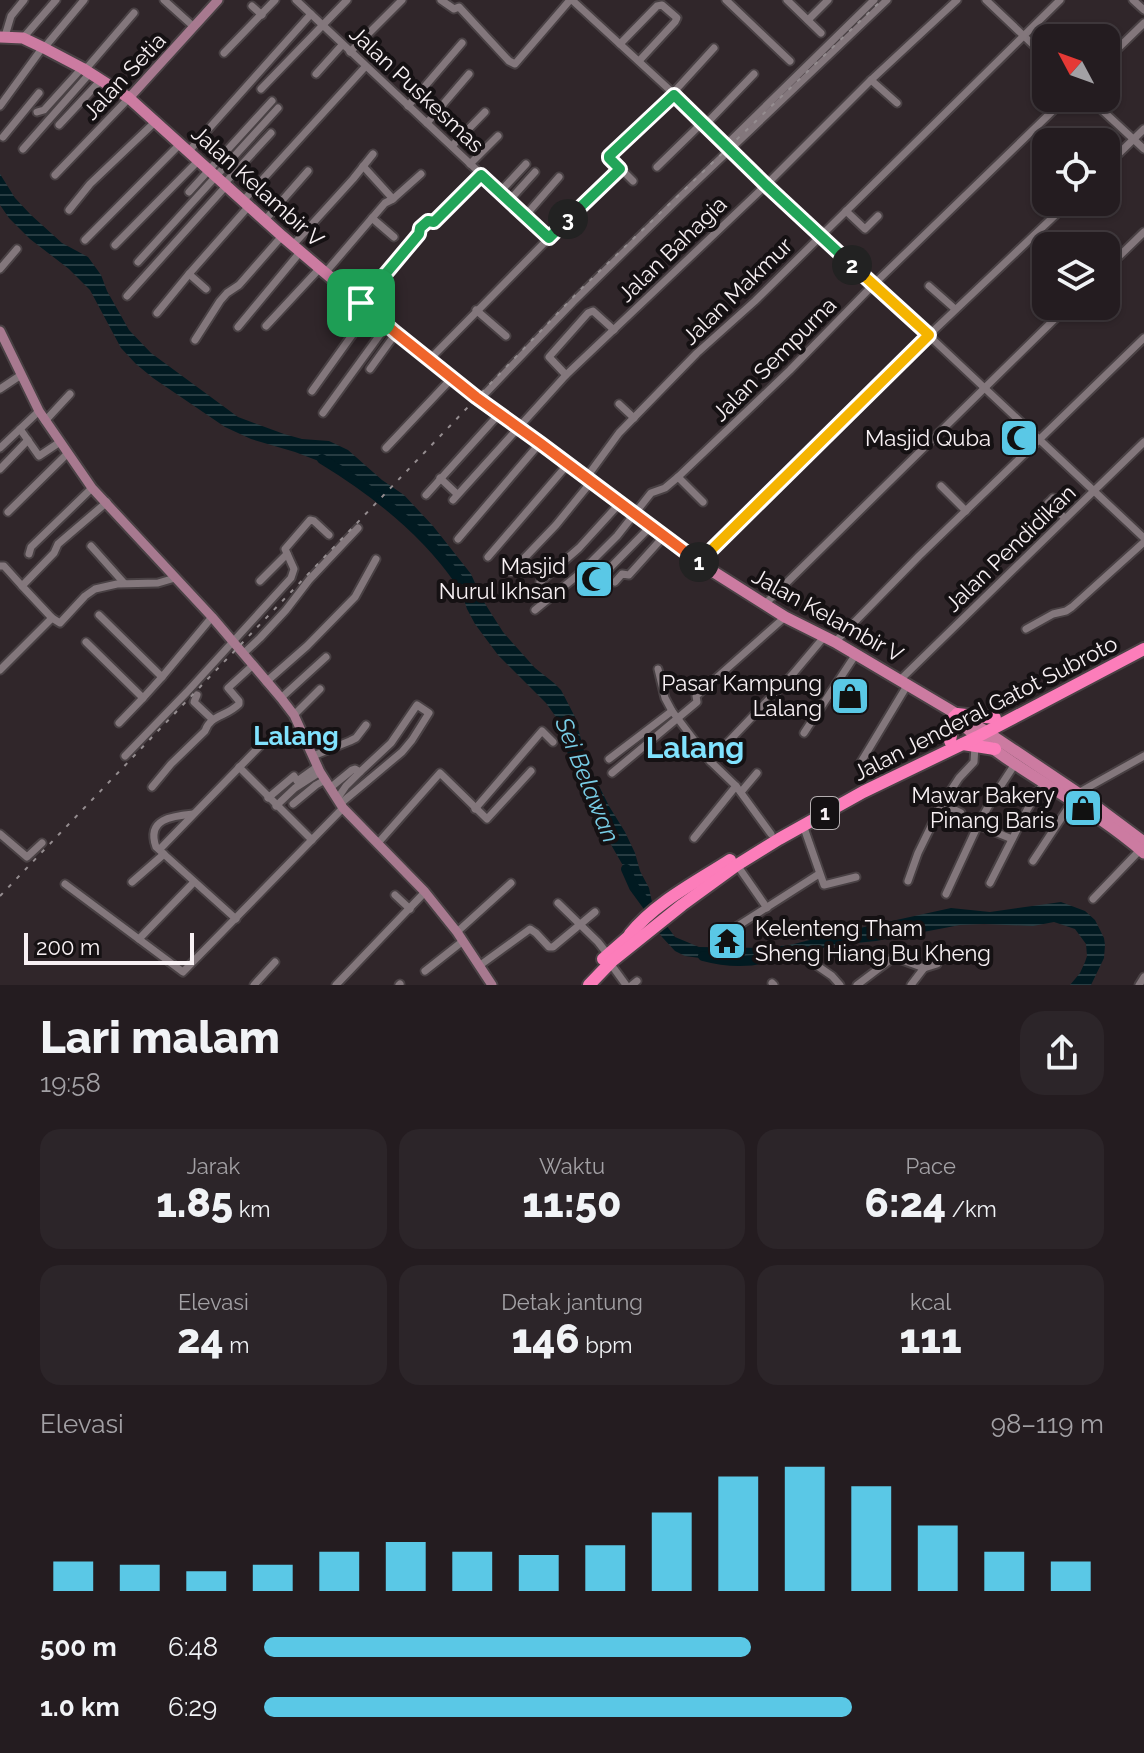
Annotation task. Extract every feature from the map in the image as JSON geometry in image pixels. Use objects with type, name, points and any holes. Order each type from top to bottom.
[{"type":"highway","name":"Jalan Jenderal Gatot Subroto","points":[[677,900],[690,886],[771,834],[869,781],[971,737],[995,718],[1144,640]]},
{"type":"highway","name":"Jalan Jenderal Gatot Subroto","points":[[677,900],[863,792],[1144,649]]},
{"type":"highway","points":[[954,714],[995,718]]},
{"type":"highway","points":[[954,714],[971,737],[995,749]]},
{"type":"highway","name":"1","points":[[589,985],[639,929],[677,900]]},
{"type":"highway","name":"1","points":[[577,985],[610,959]]},
{"type":"main road","name":"Jalan Kelambir V","points":[[3,36],[23,38],[44,47],[129,98],[282,236],[429,360],[698,562],[764,605],[905,682],[954,714],[971,737],[1032,763],[1076,796]]},
{"type":"main road","points":[[995,749],[1044,782],[1076,796],[1143,848]]},
{"type":"street","points":[[3,36],[11,16],[24,0]]},
{"type":"street","points":[[23,38],[56,0]]},
{"type":"street","points":[[0,106],[84,0]]},
{"type":"street","points":[[164,0],[194,27]]},
{"type":"street","name":"Jalan Setia","points":[[55,175],[218,0]]},
{"type":"street","points":[[224,53],[275,0]]},
{"type":"street","name":"Jalan Puskesmas","points":[[296,0],[549,238]]},
{"type":"street","points":[[261,89],[347,0]]},
{"type":"street","points":[[350,52],[402,0]]},
{"type":"street","points":[[441,0],[454,9],[462,4],[509,61],[515,64],[571,0],[1144,540],[1072,607],[1026,629]]},
{"type":"street","points":[[726,0],[790,61]]},
{"type":"street","points":[[787,0],[821,33]]},
{"type":"street","points":[[808,20],[828,0]]},
{"type":"street","points":[[480,399],[874,0]]},
{"type":"street","points":[[727,148],[887,0]]},
{"type":"street","name":"Jalan Bahagia","points":[[440,478],[455,497],[566,375],[957,0]]},
{"type":"street","points":[[986,0],[1032,44]]},
{"type":"street","name":"Jalan Makmur","points":[[511,572],[556,525],[619,433],[697,353],[755,301],[1060,0]]},
{"type":"street","points":[[1133,0],[1144,10]]},
{"type":"street","points":[[620,44],[657,6],[662,5],[677,18],[639,61]]},
{"type":"street","points":[[252,6],[262,15]]},
{"type":"street","points":[[23,149],[134,13]]},
{"type":"street","points":[[85,240],[184,148],[311,14]]},
{"type":"street","points":[[1120,46],[1144,23]]},
{"type":"street","points":[[408,106],[462,43]]},
{"type":"street","points":[[316,74],[342,45]]},
{"type":"street","points":[[633,181],[609,156],[673,94],[714,48]]},
{"type":"street","points":[[157,313],[246,204],[365,67]]},
{"type":"street","points":[[3,137],[36,97],[41,111],[86,70]]},
{"type":"street","points":[[427,123],[469,74]]},
{"type":"street","points":[[657,167],[754,74]]},
{"type":"street","points":[[59,125],[101,80]]},
{"type":"street","points":[[871,80],[897,103]]},
{"type":"street","points":[[189,192],[219,179],[272,101]]},
{"type":"street","points":[[127,296],[278,108]]},
{"type":"street","points":[[452,146],[485,112]]},
{"type":"street","name":"Jalan Sempurna","points":[[535,610],[578,575],[651,493],[665,488],[678,477],[1052,112]]},
{"type":"street","points":[[1104,112],[1144,149]]},
{"type":"street","points":[[69,210],[98,176],[156,121]]},
{"type":"street","points":[[1120,152],[1144,129]]},
{"type":"street","points":[[138,262],[219,179],[271,133]]},
{"type":"street","points":[[470,164],[498,136]]},
{"type":"street","points":[[238,327],[373,154]]},
{"type":"street","points":[[115,245],[198,161]]},
{"type":"street","points":[[500,192],[526,164]]},
{"type":"street","points":[[363,166],[393,199]]},
{"type":"street","points":[[429,360],[620,169]]},
{"type":"street","points":[[265,220],[308,171]]},
{"type":"street","points":[[509,201],[535,172]]},
{"type":"street","points":[[266,326],[385,203],[421,174]]},
{"type":"street","points":[[361,303],[419,234],[421,227],[428,221],[434,222],[481,175]]},
{"type":"street","points":[[525,216],[559,177]]},
{"type":"street","points":[[846,211],[865,229],[878,216]]},
{"type":"street","points":[[698,562],[1054,216]]},
{"type":"street","points":[[372,218],[394,237]]},
{"type":"street","points":[[1120,255],[1144,232]]},
{"type":"street","points":[[195,340],[220,301],[239,285],[282,236]]},
{"type":"street","points":[[0,269],[17,249]]},
{"type":"street","points":[[189,274],[206,289]]},
{"type":"street","points":[[929,286],[955,309]]},
{"type":"street","points":[[476,310],[506,336]]},
{"type":"street","points":[[312,391],[372,312]]},
{"type":"street","points":[[566,375],[549,357],[588,313],[597,313],[614,330]]},
{"type":"street","points":[[764,605],[1054,320]]},
{"type":"street","points":[[370,369],[391,329]]},
{"type":"street","points":[[323,413],[391,329]]},
{"type":"street","points":[[0,331],[3,346],[39,411],[92,488],[212,617],[281,698],[294,715],[321,773],[340,804],[425,892],[460,936],[492,985]]},
{"type":"street","points":[[710,761],[792,675],[1144,338]]},
{"type":"street","points":[[0,389],[21,375]]},
{"type":"street","points":[[386,448],[452,378]]},
{"type":"street","points":[[45,421],[70,394]]},
{"type":"street","points":[[619,404],[634,418]]},
{"type":"street","points":[[0,448],[39,411]]},
{"type":"street","points":[[426,495],[500,413]]},
{"type":"street","points":[[20,429],[40,456],[60,442]]},
{"type":"street","points":[[0,469],[28,440]]},
{"type":"street","name":"Jalan Pendidikan","points":[[861,762],[905,682],[1144,442]]},
{"type":"street","points":[[458,539],[540,443]]},
{"type":"street","points":[[8,512],[68,453]]},
{"type":"street","points":[[488,557],[568,464]]},
{"type":"street","points":[[678,477],[703,502]]},
{"type":"street","points":[[941,486],[966,511]]},
{"type":"street","points":[[29,554],[31,547],[92,488]]},
{"type":"street","points":[[1039,513],[1050,501],[1065,518]]},
{"type":"street","points":[[22,586],[54,553],[58,544],[107,502]]},
{"type":"street","points":[[540,582],[579,548],[620,503]]},
{"type":"street","points":[[125,756],[291,578],[294,569],[285,549],[310,520],[329,535]]},
{"type":"street","points":[[604,574],[651,526]]},
{"type":"street","points":[[243,654],[358,528]]},
{"type":"street","points":[[615,582],[622,574],[629,575],[664,536]]},
{"type":"street","points":[[91,546],[124,583]]},
{"type":"street","points":[[260,581],[287,554]]},
{"type":"street","points":[[266,682],[355,597],[376,559]]},
{"type":"street","points":[[0,566],[7,568],[60,623],[90,591],[124,583],[158,583],[175,578]]},
{"type":"street","points":[[99,615],[162,677]]},
{"type":"street","points":[[119,723],[212,617]]},
{"type":"street","points":[[612,773],[698,702],[696,696],[785,617]]},
{"type":"street","points":[[0,670],[52,618]]},
{"type":"street","points":[[86,642],[143,698]]},
{"type":"street","points":[[804,733],[856,654]]},
{"type":"street","points":[[281,698],[326,657]]},
{"type":"street","points":[[152,787],[205,731],[212,719],[226,715],[239,704],[228,688],[252,666]]},
{"type":"street","points":[[658,669],[665,698],[672,711],[710,761],[739,789],[771,834]]},
{"type":"street","points":[[294,715],[320,689]]},
{"type":"street","points":[[197,695],[194,702],[212,719]]},
{"type":"street","points":[[65,884],[183,972],[312,840],[340,804],[394,760],[429,713],[417,705],[391,743],[346,786],[340,804]]},
{"type":"street","points":[[609,759],[672,711]]},
{"type":"street","points":[[293,804],[316,785],[326,753],[353,740],[366,725]]},
{"type":"street","points":[[400,730],[411,739]]},
{"type":"street","points":[[475,809],[542,731],[553,742]]},
{"type":"street","points":[[908,881],[942,804],[974,762],[971,737]]},
{"type":"street","points":[[132,882],[260,746]]},
{"type":"street","points":[[1033,861],[1076,796],[1144,756]]},
{"type":"street","points":[[946,894],[978,826],[1015,764]]},
{"type":"street","points":[[239,767],[312,840]]},
{"type":"street","points":[[276,806],[299,783],[321,773],[353,769],[360,772]]},
{"type":"street","points":[[378,843],[440,773],[489,819],[531,771]]},
{"type":"street","points":[[694,838],[757,773]]},
{"type":"street","points":[[268,798],[294,776],[299,783]]},
{"type":"street","points":[[990,883],[1044,782]]},
{"type":"street","points":[[942,804],[961,813],[961,820],[1012,839]]},
{"type":"street","points":[[193,814],[178,815],[157,825],[154,831],[156,847],[236,919]]},
{"type":"street","points":[[803,825],[826,886],[856,877]]},
{"type":"street","points":[[0,834],[27,857],[42,843]]},
{"type":"street","points":[[1093,899],[1143,848]]},
{"type":"street","points":[[737,865],[767,908]]},
{"type":"street","points":[[722,936],[819,874]]},
{"type":"street","points":[[139,939],[194,882]]},
{"type":"street","points":[[425,971],[511,883]]},
{"type":"street","points":[[336,985],[425,892]]},
{"type":"street","points":[[395,895],[410,909]]},
{"type":"street","points":[[558,903],[598,942],[626,985]]},
{"type":"street","points":[[479,966],[530,929],[550,948],[595,912]]},
{"type":"street","points":[[857,985],[894,957],[924,968]]},
{"type":"street","points":[[254,985],[275,962]]},
{"type":"street","points":[[911,985],[924,968],[937,964]]},
{"type":"street","points":[[816,965],[840,985]]},
{"type":"street","points":[[1139,985],[1144,977]]},
{"type":"water","name":"Sei Belawan","points":[[0,174],[15,198],[31,215],[62,243],[88,257],[101,275],[129,330],[151,353],[238,417],[302,439],[329,441],[348,450],[404,495],[433,526],[471,574],[482,599],[503,632],[535,668],[561,690],[575,717],[587,762],[635,853],[653,907],[675,937],[699,947],[768,948],[951,908],[990,912],[1061,902],[1085,911],[1095,920],[1104,938],[1104,958],[1091,985],[1070,985],[1085,962],[1086,944],[1075,929],[1054,922],[1033,926],[960,925],[876,941],[826,946],[811,956],[781,956],[763,961],[700,958],[675,951],[646,913],[645,900],[598,822],[568,755],[556,717],[498,655],[475,624],[458,581],[445,559],[392,508],[337,468],[225,427],[136,364],[121,348],[90,290],[9,218],[0,205]]},
{"type":"waterway","name":"Sei Belawan","points":[[322,459],[360,484],[414,528],[459,580]]},
{"type":"waterway","name":"Sei Belawan","points":[[626,869],[634,887],[653,913]]},
{"type":"waterway","name":"Sei Belawan","points":[[703,956],[735,961],[766,958]]},
{"type":"railway","points":[[0,896],[580,290],[882,0]]},
{"type":"place","name":"Masjid Quba","points":[[1019,438]]},
{"type":"place","name":"Masjid Nurul Ikhsan","points":[[594,579]]},
{"type":"place","name":"Pasar Kampung Lalang","points":[[850,696]]},
{"type":"place","name":"Mawar Bakery Pinang Baris","points":[[1083,808]]},
{"type":"place","name":"Kelenteng Tham Sheng Hiang Bu Kheng","points":[[727,941]]},
{"type":"district","name":"Lalang","points":[[296,736]]},
{"type":"district","name":"Lalang","points":[[695,748]]},
{"type":"route","points":[[674,95],[766,185],[929,335],[698,562],[476,397],[361,303],[419,234],[421,227],[428,221],[433,223],[481,175],[549,238],[620,169],[609,156],[674,95]]}]
